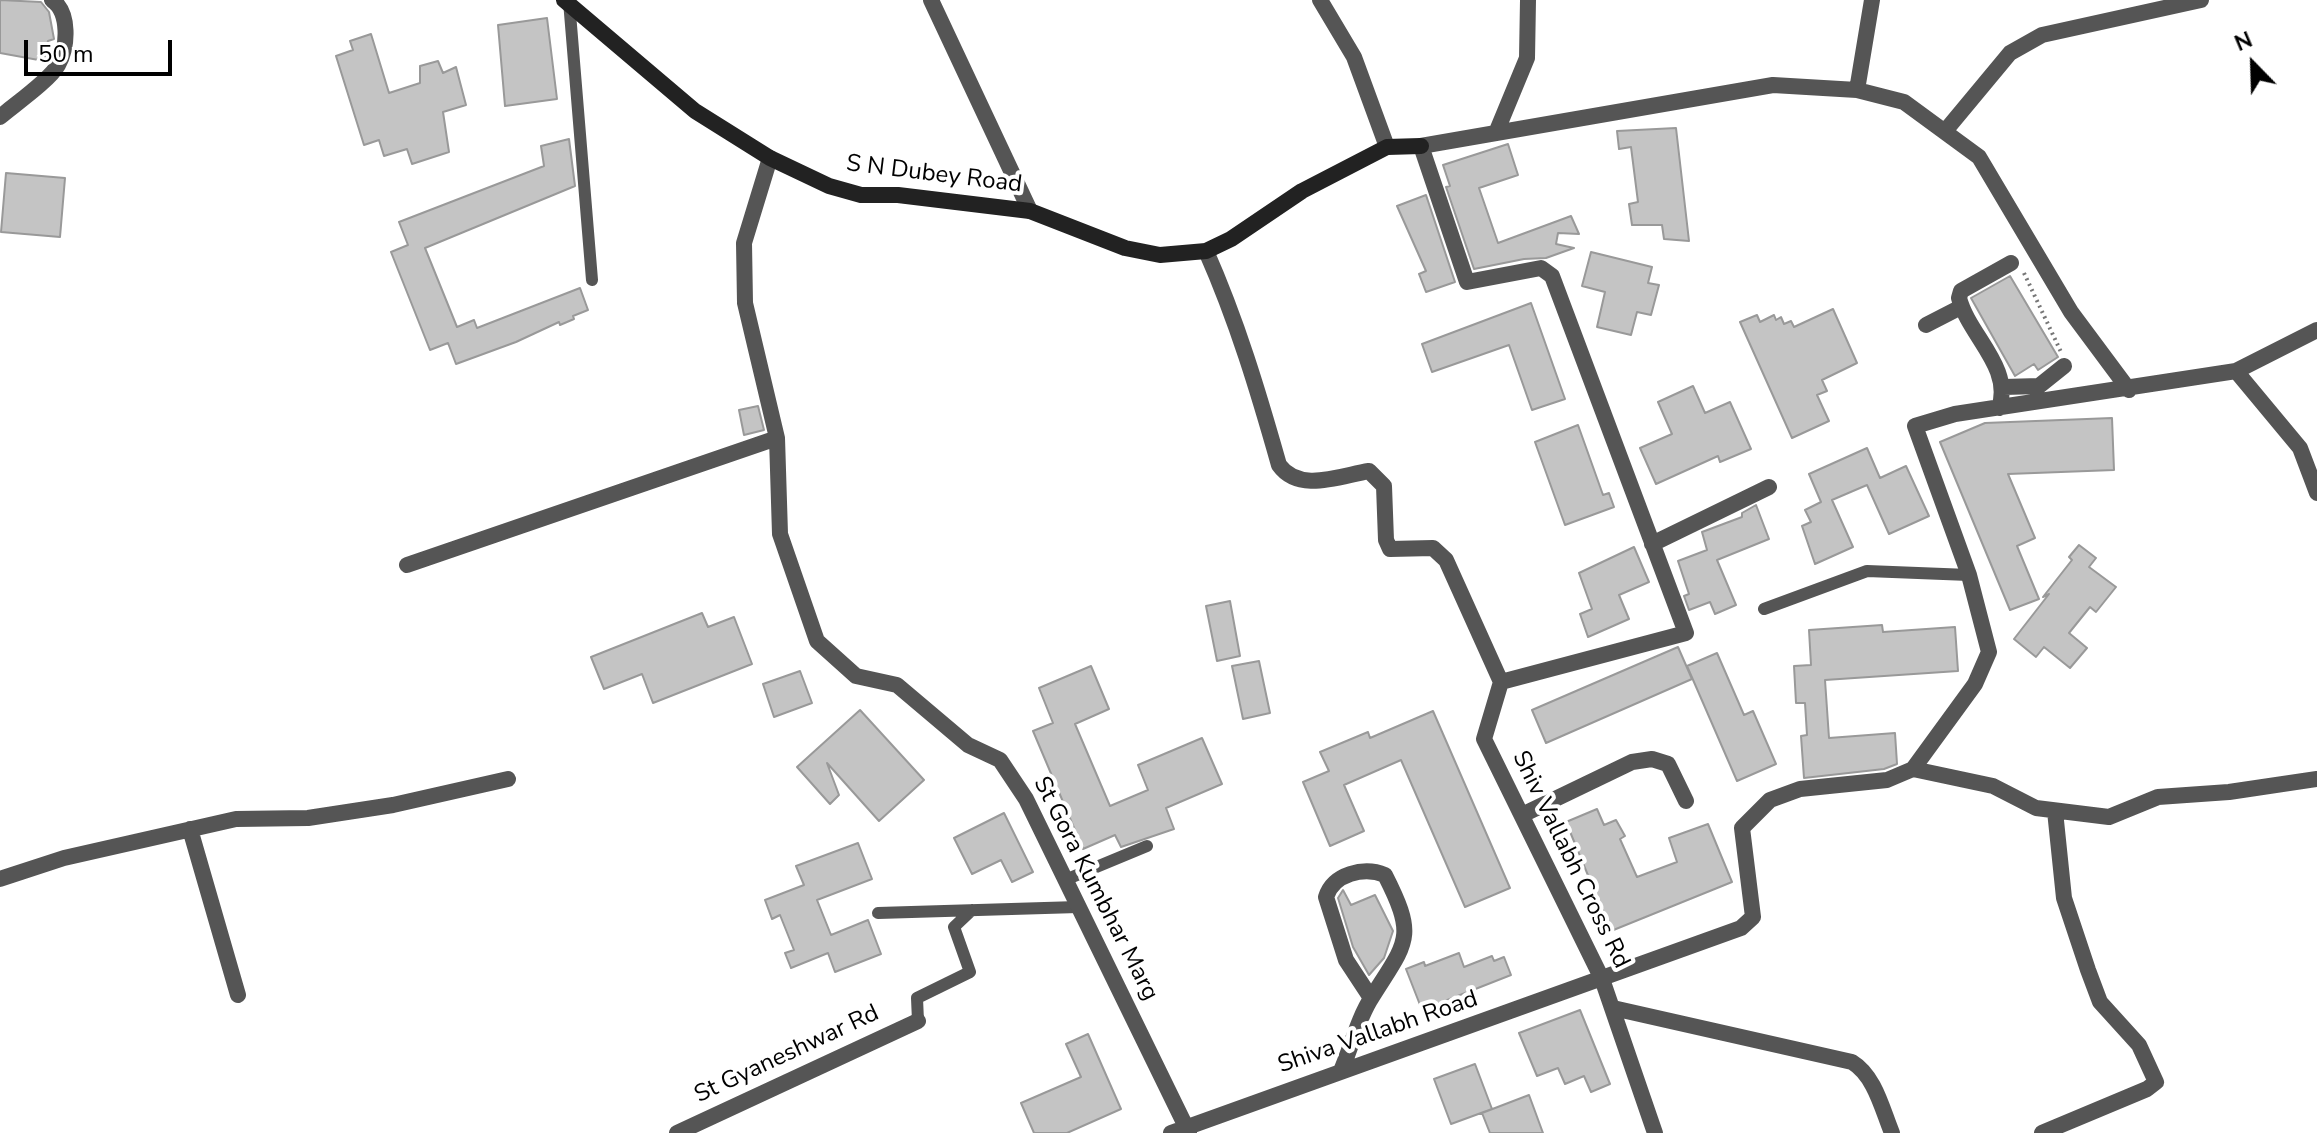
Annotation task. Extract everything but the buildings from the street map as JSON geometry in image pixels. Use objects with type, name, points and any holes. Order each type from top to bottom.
[{"type":"street","points":[[0,117],[59,63],[66,18],[64,10],[52,0]]},
{"type":"street","points":[[931,0],[1030,211]]},
{"type":"street","points":[[1320,0],[1354,57],[1387,147]]},
{"type":"street","points":[[1857,90],[1872,0]]},
{"type":"street","points":[[1946,130],[2010,53],[2042,35],[2201,0]]},
{"type":"street","name":"S N Dubey Road","points":[[567,1],[695,111],[770,158],[829,186],[861,195],[898,195],[1030,211],[1125,248],[1160,255],[1206,251],[1231,239],[1302,191],[1387,147],[1421,146]]},
{"type":"street","points":[[1496,133],[1527,58],[1528,1]]},
{"type":"street","points":[[1206,251],[1251,364],[1279,465],[1287,477],[1303,482],[1369,471],[1377,475],[1384,486],[1386,540],[1390,549],[1433,548],[1440,551],[1501,682],[1686,633],[1552,276],[1541,268],[1467,282],[1421,146],[1773,85],[1857,90],[1904,102],[1979,157],[2071,312],[2129,390]]},
{"type":"street","name":"St Gora Kumbhar Marg","points":[[770,158],[744,243],[745,303],[777,438],[780,534],[817,641],[856,676],[897,685],[968,745],[1000,760],[1026,799],[1182,1131]]},
{"type":"street","points":[[1999,408],[2004,387],[1961,307],[1961,291],[2011,263]]},
{"type":"street","points":[[1926,325],[1961,307]]},
{"type":"street","points":[[2317,330],[2236,371],[2129,390],[1955,414],[1915,426],[1969,575],[1989,652],[1975,684],[1913,769],[1993,786],[2036,808],[2109,817],[2158,797],[2317,779]]},
{"type":"street","points":[[2004,387],[2039,386],[2064,366]]},
{"type":"street","points":[[2236,371],[2300,448],[2317,493]]},
{"type":"street","points":[[407,565],[777,438]]},
{"type":"street","points":[[1652,544],[1769,487]]},
{"type":"street","name":"Shiv Vallabh Cross Rd","points":[[1501,682],[1484,739],[1602,979],[1655,1133]]},
{"type":"street","points":[[1522,815],[1632,762],[1652,759],[1668,764],[1686,801]]},
{"type":"street","name":"Shiva Vallabh Road","points":[[1182,1131],[1741,928],[1753,917],[1742,828],[1770,800],[1800,789],[1887,780],[1913,769]]},
{"type":"street","points":[[0,879],[64,858],[236,819],[308,818],[393,805],[508,779]]},
{"type":"street","points":[[2042,1133],[2147,1089],[2156,1082],[2139,1045],[2100,1002],[2088,970],[2064,898],[2055,811]]},
{"type":"street","points":[[190,829],[238,995]]},
{"type":"street","points":[[1341,1071],[1371,998],[1388,977],[1402,947],[1407,928],[1385,875],[1367,870],[1336,881],[1326,897],[1346,960],[1371,998]]},
{"type":"street","points":[[1613,1008],[1852,1062],[1863,1069],[1871,1081],[1892,1133]]},
{"type":"street","name":"St Gyaneshwar Rd","points":[[677,1133],[918,1021]]},
{"type":"lane","points":[[567,1],[592,280]]},
{"type":"lane","points":[[1764,609],[1867,571],[1969,575]]},
{"type":"lane","points":[[1065,880],[1147,846]]},
{"type":"lane","points":[[878,913],[1078,907]]},
{"type":"lane","points":[[918,1021],[917,998],[970,972],[954,927],[972,910]]},
{"type":"path","points":[[2011,263],[2019,264],[2063,356],[2064,366]]}]
